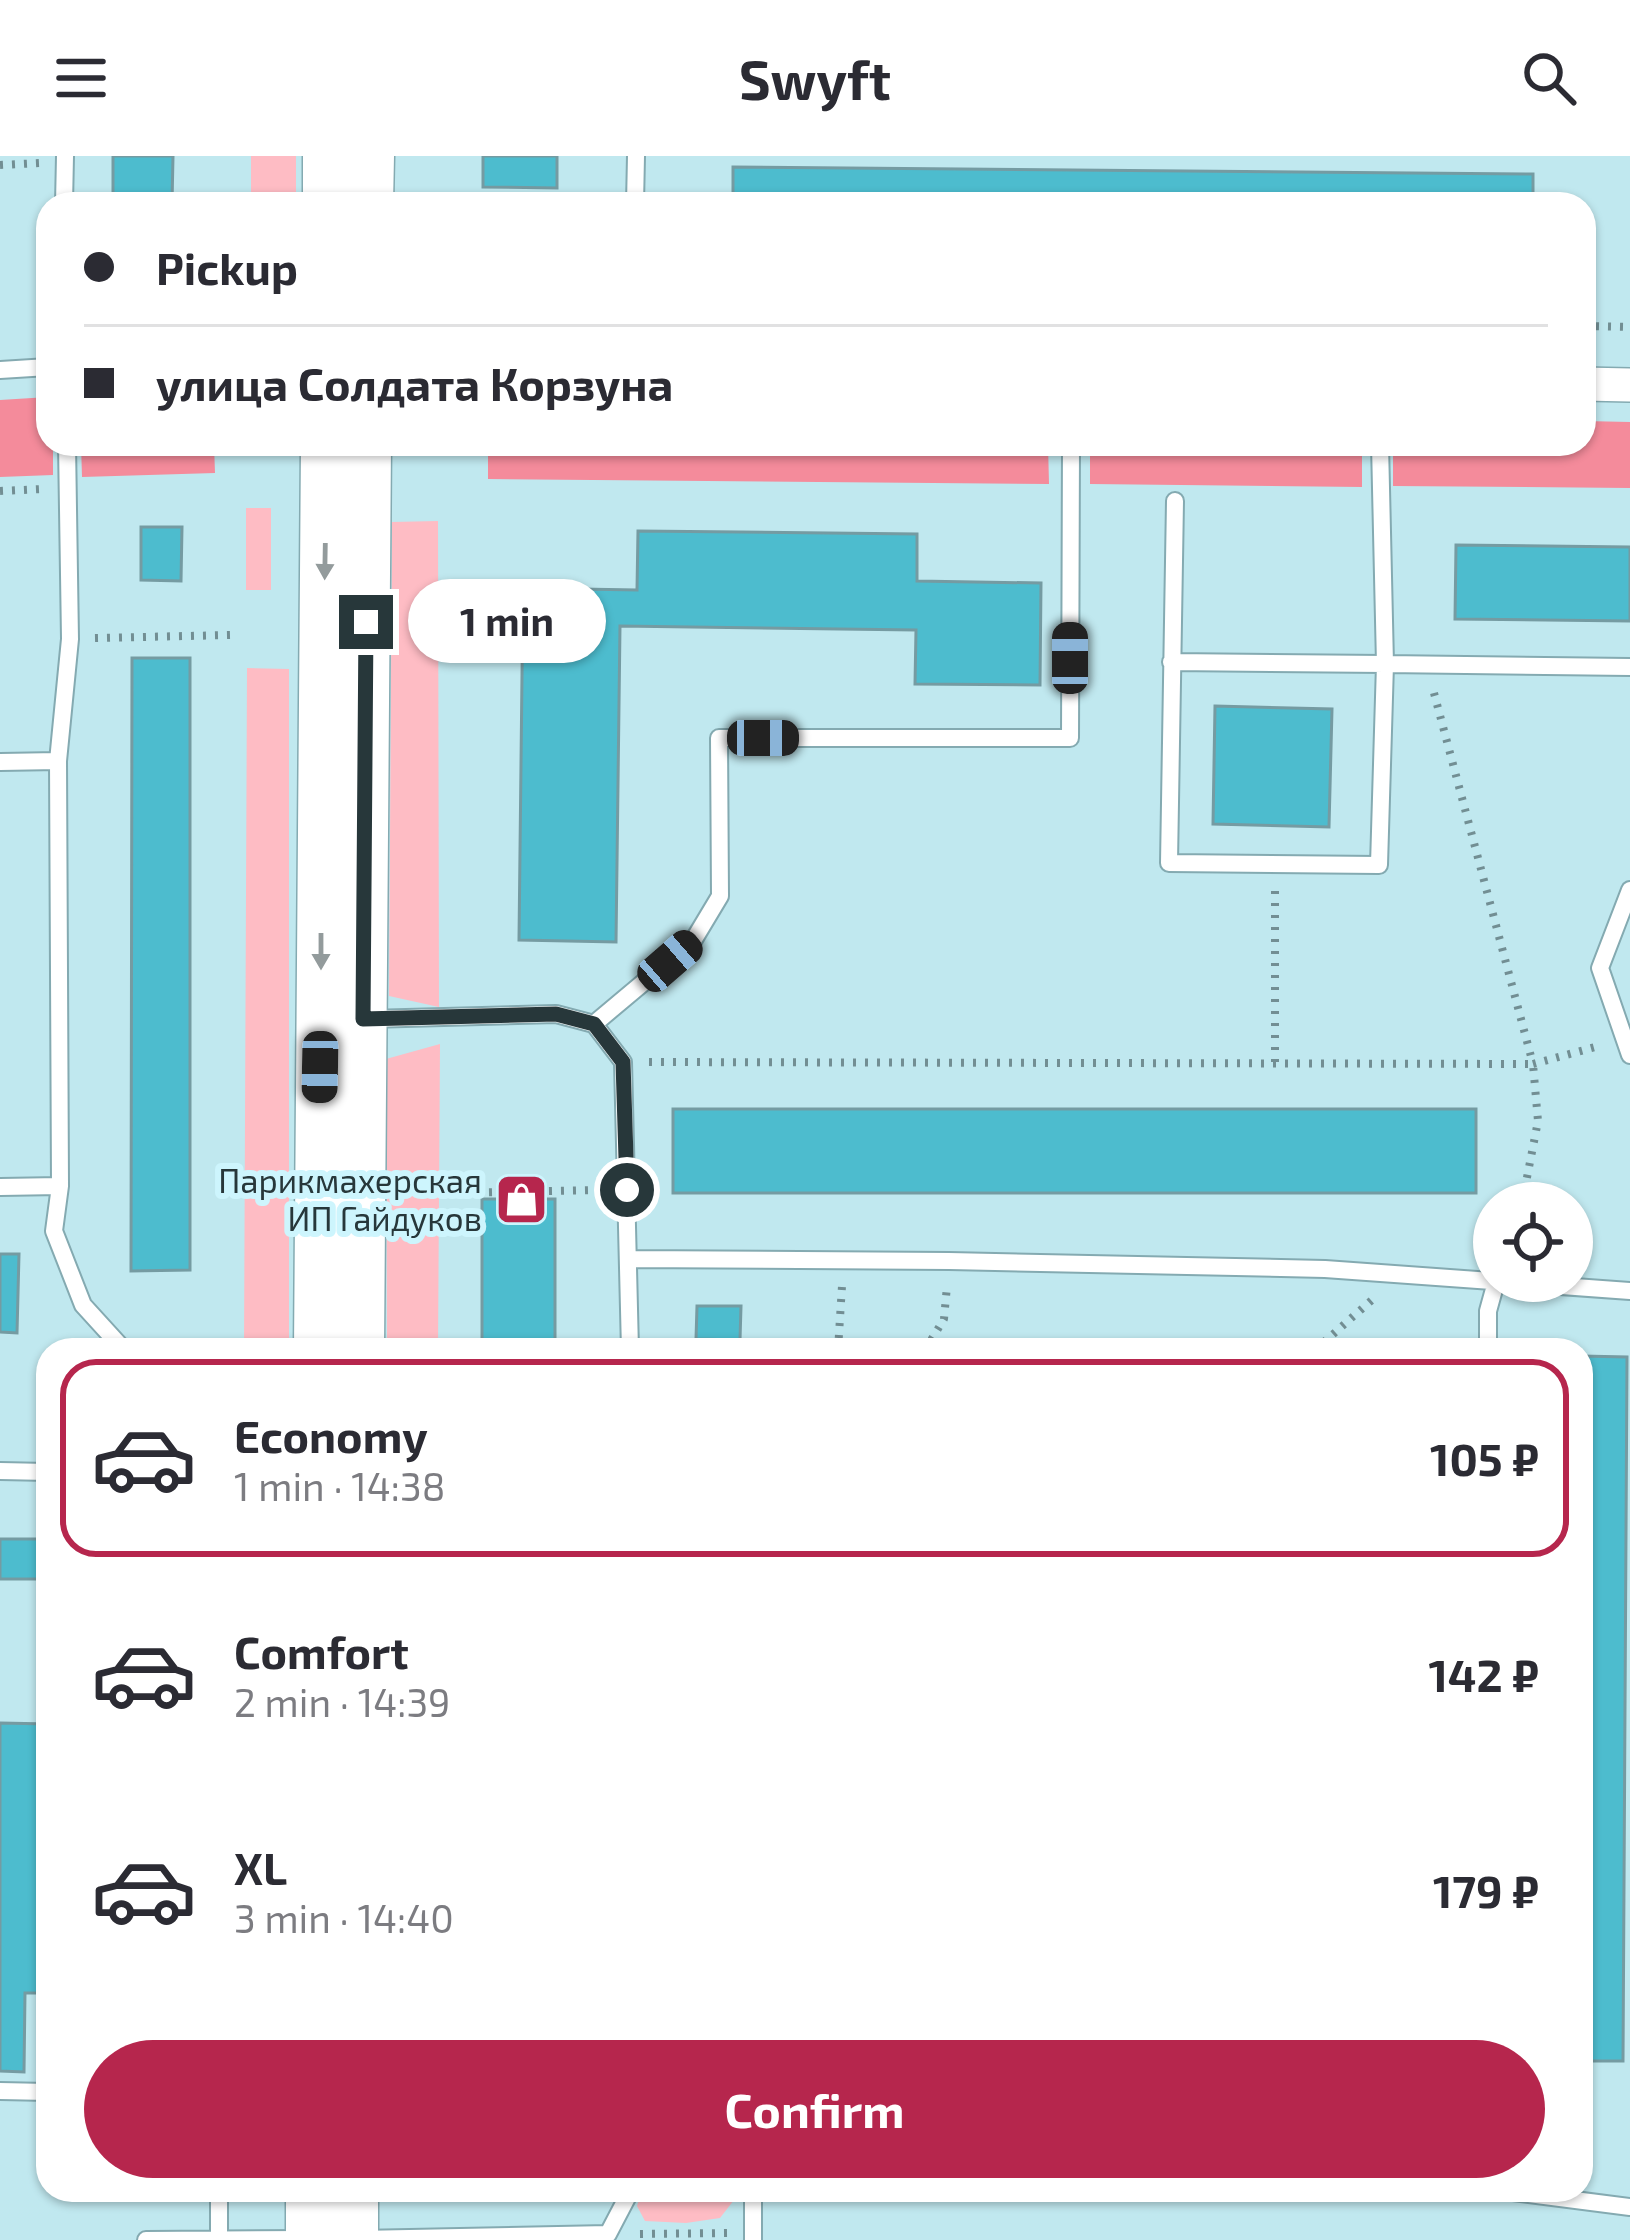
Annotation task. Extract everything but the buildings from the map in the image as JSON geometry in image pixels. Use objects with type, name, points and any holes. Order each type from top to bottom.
[{"type":"street","points":[[327,156],[327,192]]},
{"type":"street","points":[[369,192],[370,156]]},
{"type":"street","points":[[1596,384],[1630,385]]},
{"type":"street","points":[[326,456],[342,1019],[359,1338]]},
{"type":"street","points":[[319,1338],[342,1019],[366,456]]},
{"type":"street","points":[[310,2202],[310,2240]]},
{"type":"street","points":[[354,2202],[354,2240]]},
{"type":"lane","points":[[64,156],[64,192]]},
{"type":"lane","points":[[635,192],[636,156]]},
{"type":"lane","points":[[0,370],[36,368]]},
{"type":"lane","points":[[67,456],[70,639],[58,761],[60,1186],[53,1231],[83,1306],[113,1338]]},
{"type":"lane","points":[[594,1024],[693,941],[720,896],[719,738],[1070,738],[1071,456]]},
{"type":"lane","points":[[1174,501],[1169,863],[1379,866],[1385,664],[1380,456]]},
{"type":"lane","points":[[1171,662],[1630,667]]},
{"type":"lane","points":[[0,762],[58,761]]},
{"type":"lane","points":[[1627,1047],[1600,968],[1630,890]]},
{"type":"lane","points":[[342,1019],[556,1014],[594,1024],[623,1062],[630,1338]]},
{"type":"lane","points":[[0,1186],[60,1186]]},
{"type":"lane","points":[[629,1259],[1325,1269],[1473,1280]]},
{"type":"lane","points":[[1593,1289],[1630,1291]]},
{"type":"lane","points":[[1488,1338],[1490,1302]]},
{"type":"lane","points":[[0,1471],[36,1472]]},
{"type":"lane","points":[[0,2091],[36,2092]]},
{"type":"lane","points":[[219,2202],[219,2239]]},
{"type":"lane","points":[[146,2240],[608,2234],[625,2202]]},
{"type":"lane","points":[[753,2202],[753,2236]]},
{"type":"lane","points":[[1593,2202],[1630,2206]]},
{"type":"path","points":[[1596,326],[1630,327]]},
{"type":"path","points":[[0,490],[68,488]]},
{"type":"path","points":[[70,639],[232,635]]},
{"type":"path","points":[[1426,665],[1533,1064],[1538,1121],[1526,1182]]},
{"type":"path","points":[[1275,863],[1275,1063]]},
{"type":"path","points":[[623,1062],[1533,1064],[1627,1047]]},
{"type":"path","points":[[453,1192],[627,1190]]},
{"type":"path","points":[[839,1338],[843,1260]]},
{"type":"path","points":[[932,1338],[944,1319],[949,1261]]},
{"type":"path","points":[[1329,1338],[1374,1298]]},
{"type":"path","points":[[608,2234],[753,2236]]},
{"type":"shaded area","points":[[251,156],[296,156],[296,192],[251,192]]},
{"type":"shaded area","points":[[36,398],[36,456],[53,456],[53,475],[0,477],[0,400]]},
{"type":"shaded area","points":[[1596,421],[1630,422],[1630,488],[1393,486],[1393,456],[1596,456]]},
{"type":"shaded area","points":[[81,456],[214,456],[215,473],[82,477]]},
{"type":"shaded area","points":[[488,456],[1048,456],[1049,484],[488,479]]},
{"type":"shaded area","points":[[1090,456],[1362,456],[1362,487],[1090,484]]},
{"type":"shaded area","points":[[246,508],[271,508],[271,590],[246,590]]},
{"type":"shaded area","points":[[438,521],[439,1007],[389,996],[392,522]]},
{"type":"shaded area","points":[[247,668],[289,669],[289,1338],[244,1338]]},
{"type":"shaded area","points":[[440,1044],[438,1338],[387,1338],[386,1059]]},
{"type":"shaded area","points":[[638,2202],[732,2202],[720,2218],[686,2223],[645,2221]]},
{"type":"place","name":"Парикмахерская ИП Гайдуков","points":[[521,1199]]},
{"type":"route","points":[[366,622],[363,1019],[556,1014],[594,1024],[623,1062],[627,1190]]}]
